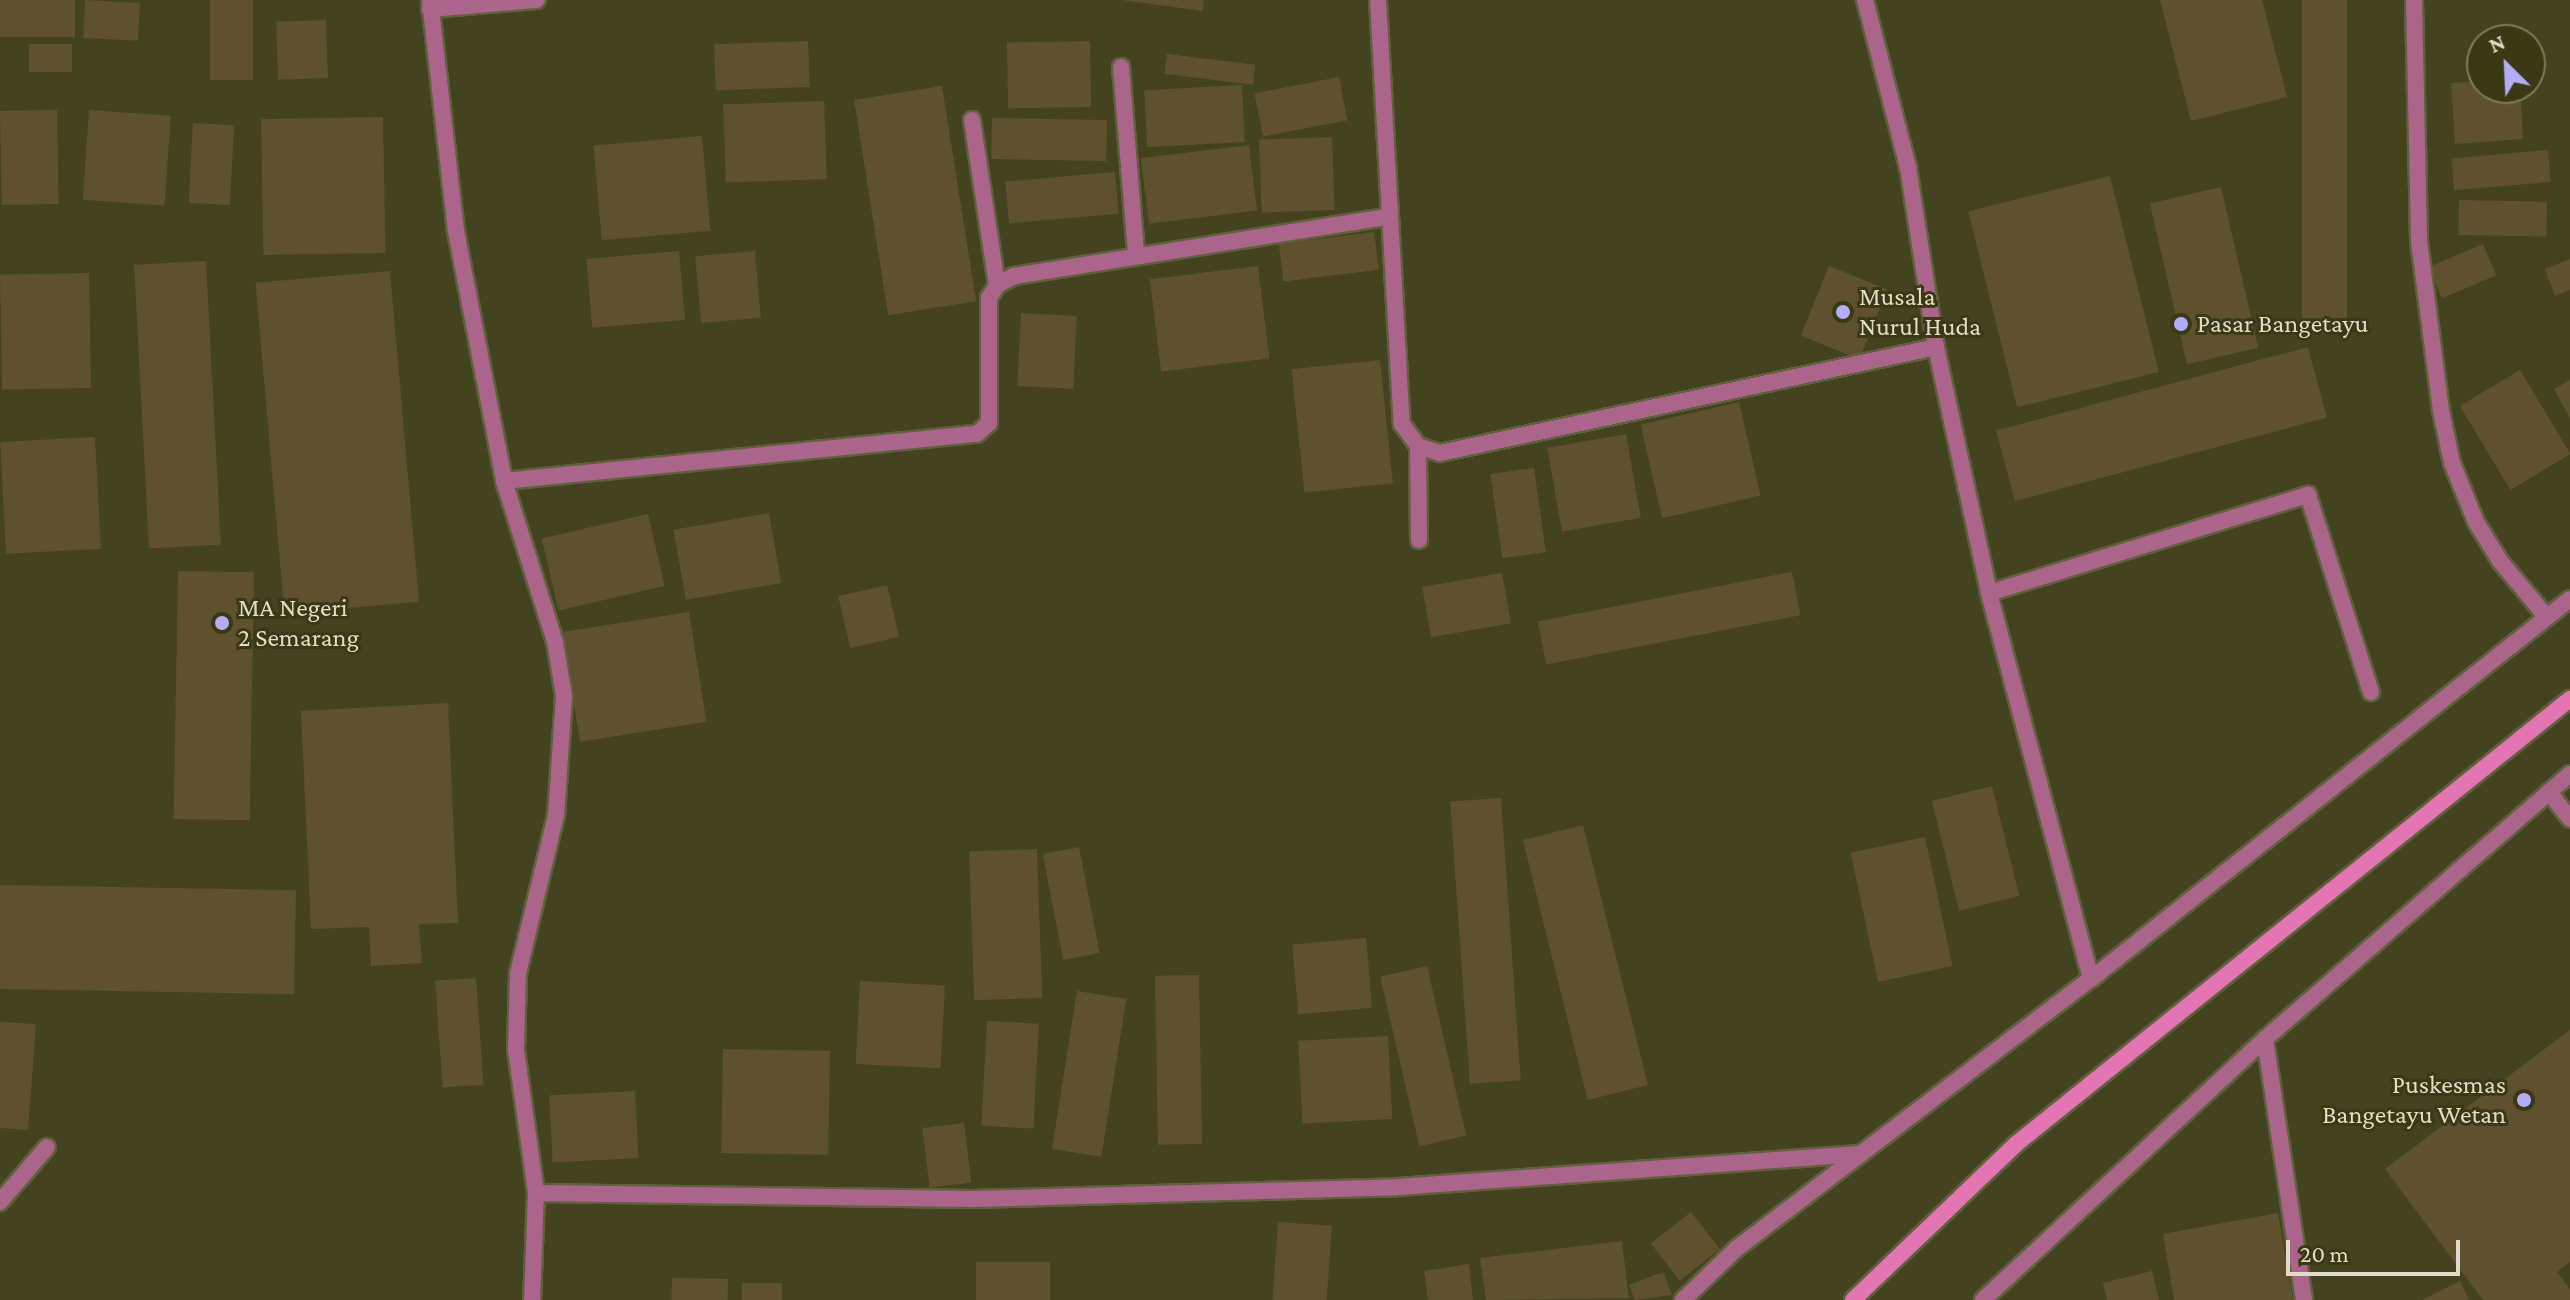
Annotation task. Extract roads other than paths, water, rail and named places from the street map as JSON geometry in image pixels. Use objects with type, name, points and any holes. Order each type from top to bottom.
[{"type":"main road","points":[[1853,1300],[2016,1144],[2570,699]]},
{"type":"street","points":[[532,1300],[536,1193],[516,1050],[518,973],[556,815],[564,696],[555,642],[504,481],[456,231],[430,5],[537,0]]},
{"type":"street","points":[[1378,0],[1402,424],[1418,446],[1419,540]]},
{"type":"street","points":[[1865,0],[1908,167],[1936,347],[1989,593],[2091,979]]},
{"type":"street","points":[[2414,0],[2419,241],[2441,411],[2452,463],[2476,522],[2500,561],[2545,615]]},
{"type":"street","points":[[1121,67],[1136,255]]},
{"type":"street","points":[[972,120],[997,285]]},
{"type":"street","points":[[504,481],[977,434],[989,423],[989,298],[997,285],[1014,276],[1388,217]]},
{"type":"street","points":[[1418,446],[1440,453],[1936,347]]},
{"type":"street","points":[[1989,593],[2308,495],[2371,692]]},
{"type":"street","points":[[1683,1300],[1736,1249],[2091,979],[2545,615],[2570,599]]},
{"type":"street","points":[[1983,1300],[2265,1039],[2570,774]]},
{"type":"street","points":[[2549,792],[2570,819]]},
{"type":"street","points":[[2265,1039],[2304,1300]]},
{"type":"street","points":[[0,1202],[47,1147]]},
{"type":"street","points":[[536,1193],[974,1199],[1398,1187],[1858,1154]]},
{"type":"place","name":"Musala Nurul Huda","points":[[1843,312]]},
{"type":"place","name":"Pasar Bangetayu","points":[[2181,324]]},
{"type":"place","name":"MA Negeri 2 Semarang","points":[[222,623]]},
{"type":"place","name":"Puskesmas Bangetayu Wetan","points":[[2524,1100]]}]
